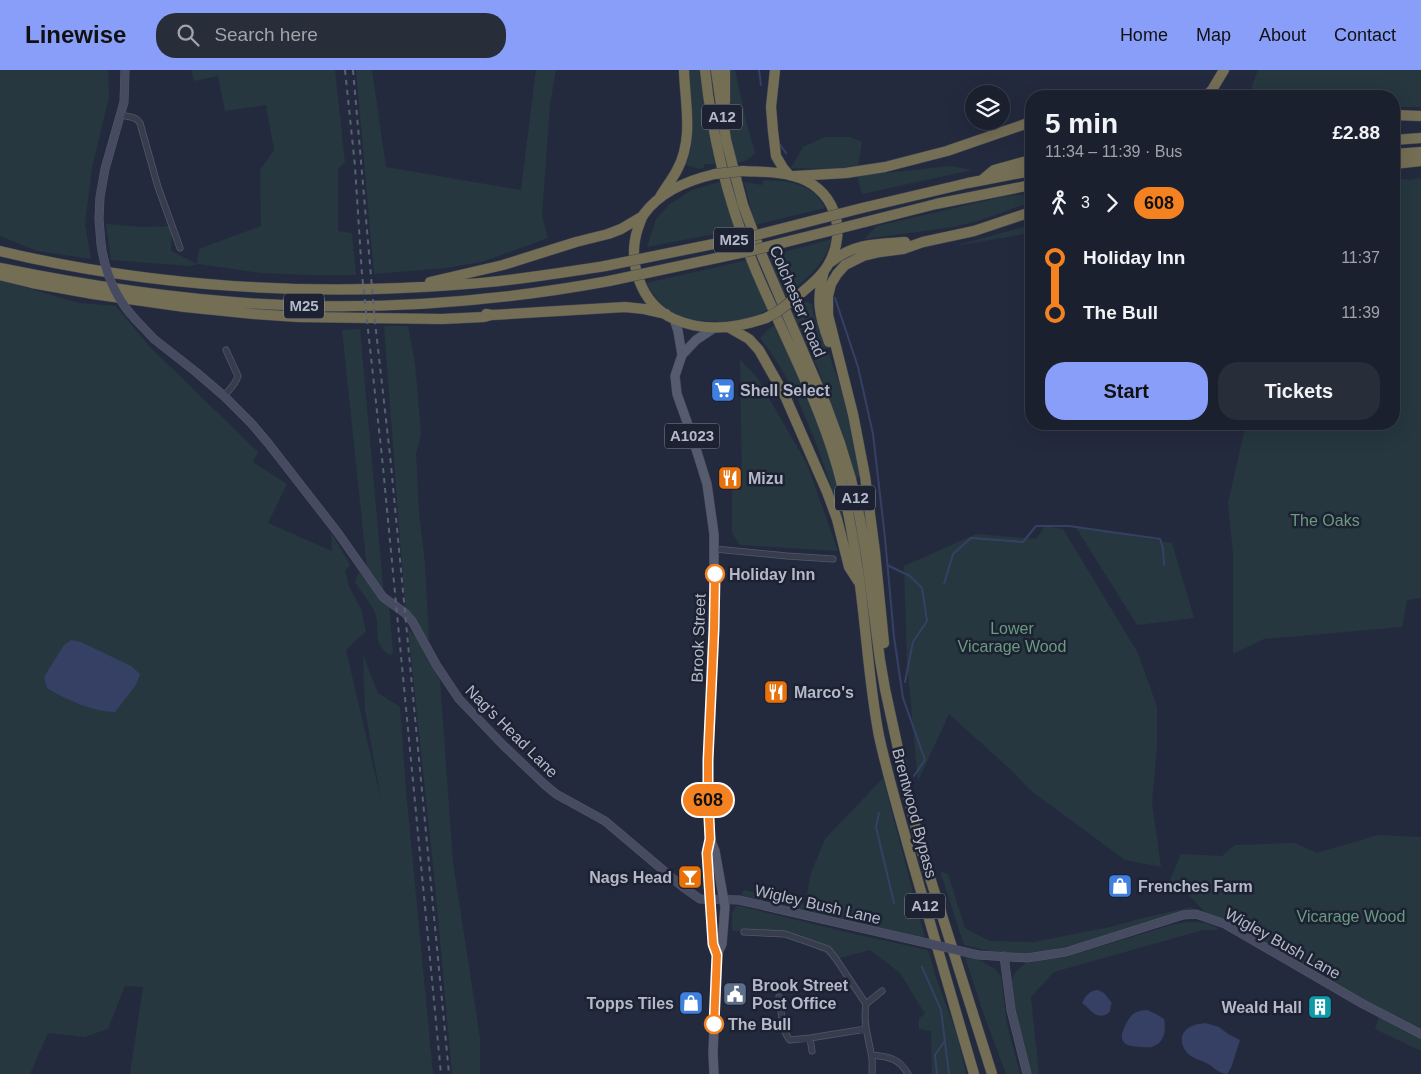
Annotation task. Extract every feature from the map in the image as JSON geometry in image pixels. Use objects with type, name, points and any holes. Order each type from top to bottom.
[{"type":"highway","name":"A12","points":[[659,198],[677,170],[686,142],[687,117],[684,70]]},
{"type":"highway","name":"Colchester Road","points":[[705,70],[710,113],[718,154],[733,210],[763,288],[802,372],[827,436],[849,514],[860,583]]},
{"type":"highway","name":"Colchester Road","points":[[716,70],[720,106],[743,205],[763,258],[826,405],[850,478],[867,560],[885,689]]},
{"type":"highway","points":[[725,70],[725,106],[732,163]]},
{"type":"highway","points":[[775,70],[771,107],[776,156],[783,168],[792,175],[812,184],[823,193],[836,215],[838,239],[836,249],[826,268]]},
{"type":"highway","points":[[1211,90],[1224,70]]},
{"type":"highway","points":[[1400,115],[1421,116]]},
{"type":"highway","points":[[923,242],[868,245],[845,252],[778,312],[752,323],[714,328],[694,325],[670,316],[653,303],[646,296],[640,284],[634,251],[643,216],[659,198],[701,177],[743,171],[792,175],[846,173],[885,167],[947,151],[1025,124]]},
{"type":"highway","points":[[1400,140],[1421,138]]},
{"type":"highway","points":[[1400,154],[1421,152]]},
{"type":"highway","points":[[1400,163],[1421,161]]},
{"type":"highway","name":"M25","points":[[981,181],[994,170],[1025,162]]},
{"type":"highway","name":"M25","points":[[0,250],[29,258],[92,270],[185,281],[313,290],[413,288],[502,281],[605,266],[753,236],[944,188],[1025,173]]},
{"type":"highway","name":"M25","points":[[0,268],[121,290],[212,300],[286,305],[357,306],[457,302],[609,281],[754,250],[944,202],[1025,186]]},
{"type":"highway","points":[[839,364],[827,309],[829,290],[837,274],[850,262],[862,256],[910,247],[923,242],[974,231],[1025,214]]},
{"type":"highway","name":"M25","points":[[413,288],[504,265],[608,234],[622,229],[643,216]]},
{"type":"highway","name":"A12","points":[[826,268],[819,296],[820,311],[839,364],[865,476],[876,552],[884,641],[885,689]]},
{"type":"highway","name":"M25","points":[[0,276],[39,285],[102,295],[176,306],[254,314],[442,319],[492,315]]},
{"type":"highway","name":"M25","points":[[286,305],[309,310],[350,313],[492,315],[625,307],[644,309],[670,316]]},
{"type":"highway","name":"A12","points":[[728,327],[749,339],[759,350],[785,396],[827,492],[837,519],[850,567],[860,583]]},
{"type":"highway","name":"Brentwood Bypass","points":[[860,583],[872,694],[880,736],[940,962],[974,1074]]},
{"type":"highway","name":"Brentwood Bypass","points":[[885,689],[896,744],[922,849],[992,1074]]},
{"type":"main road","name":"Brook Street","points":[[670,316],[678,331],[682,355]]},
{"type":"main road","name":"Brook Street","points":[[714,328],[696,340],[682,355],[675,376],[677,394],[707,484],[713,519],[715,549],[714,629],[708,760],[710,839],[707,853],[713,944],[717,955]]},
{"type":"main road","name":"Brook Street","points":[[710,839],[715,851],[725,907],[722,944],[717,955],[713,1053],[714,1074]]},
{"type":"street","name":"Nag's Head Lane","points":[[125,70],[125,87],[121,115],[105,169],[100,197],[99,219],[101,244],[107,272],[119,298],[154,339],[224,396],[251,423],[338,534],[383,597],[405,613],[412,622],[448,684],[459,699],[493,735],[556,794],[605,821],[695,896],[700,899],[710,900]]},
{"type":"street","points":[[121,115],[135,118],[140,123],[158,187],[180,248]]},
{"type":"street","points":[[224,396],[234,385],[238,376],[226,350]]},
{"type":"street","points":[[715,549],[833,559]]},
{"type":"street","name":"Wigley Bush Lane","points":[[710,900],[723,899],[747,902],[978,955],[1027,958],[1066,952],[1183,915],[1196,914],[1225,924],[1364,1004],[1421,1034]]},
{"type":"street","points":[[744,932],[785,934],[828,949],[866,1004]]},
{"type":"street","points":[[1004,956],[1011,1010],[1026,1074]]},
{"type":"street","points":[[872,1074],[872,1055],[867,1040],[864,1014],[866,1004],[882,991]]},
{"type":"street","points":[[779,997],[784,1030],[790,1040],[866,1030]]},
{"type":"street","points":[[810,1038],[812,1051]]},
{"type":"street","points":[[872,1055],[898,1061],[908,1074]]},
{"type":"green space","points":[[0,70],[108,70],[109,97],[92,168],[85,224],[91,259],[37,251],[0,236]]},
{"type":"green space","points":[[191,70],[335,70],[345,162],[338,169],[338,231],[352,233],[356,275],[261,273],[198,264],[190,266],[111,260],[106,224],[142,227],[172,226],[171,251],[197,264],[199,249],[261,226],[260,170],[274,150],[266,105],[225,111],[218,76],[194,81]]},
{"type":"green space","points":[[356,70],[372,70],[386,167],[521,190],[536,70],[556,70],[550,104],[542,216],[548,238],[482,262],[445,268],[374,274]]},
{"type":"green space","points":[[688,70],[701,70],[717,164],[704,164],[704,168],[700,169],[686,165],[691,149],[692,125]]},
{"type":"green space","points":[[719,70],[735,70],[755,153],[749,159],[739,163],[736,163],[725,117]]},
{"type":"green space","points":[[1258,70],[1421,70],[1421,107],[1400,107],[1400,90],[1259,90],[1251,88]]},
{"type":"green space","points":[[825,137],[850,137],[862,142],[858,166],[830,169],[791,168],[803,147]]},
{"type":"green space","points":[[950,166],[972,170],[862,194],[857,176]]},
{"type":"green space","name":"The Oaks","points":[[1421,178],[1421,598],[1407,600],[1402,627],[1264,639],[1233,654],[1233,553],[1228,503],[1245,430],[1400,430],[1400,179],[1410,180]]},
{"type":"green space","points":[[763,180],[791,182],[807,188],[820,199],[825,208],[755,225],[744,182],[762,185]]},
{"type":"green space","points":[[722,181],[727,204],[736,230],[647,247],[656,219],[670,204],[692,190]]},
{"type":"green space","points":[[1025,194],[1025,204],[981,220],[954,227],[864,239],[877,226],[1006,196]]},
{"type":"green space","points":[[1025,227],[1025,234],[954,246]]},
{"type":"green space","points":[[832,239],[819,265],[785,297],[769,256]]},
{"type":"green space","points":[[748,260],[768,309],[748,318],[709,321],[684,317],[662,304],[646,283]]},
{"type":"green space","points":[[0,280],[79,303],[116,306],[151,348],[258,452],[253,462],[287,484],[268,523],[332,551],[331,532],[350,565],[345,570],[349,586],[361,609],[366,631],[346,650],[381,800],[365,709],[363,655],[378,693],[400,707],[433,1074],[130,1074],[143,987],[125,986],[108,1029],[84,1037],[48,1033],[30,1074],[0,1074]]},
{"type":"green space","points":[[804,301],[812,304],[813,313],[844,397],[860,477],[856,478],[845,440],[817,366],[791,314]]},
{"type":"green space","points":[[777,324],[803,384],[833,465],[845,517],[841,516],[826,470],[798,400],[774,357],[760,338]]},
{"type":"green space","points":[[384,326],[408,326],[415,363],[421,434],[416,454],[429,641],[405,606]]},
{"type":"green space","points":[[360,329],[384,596],[367,569],[342,330]]},
{"type":"green space","points":[[740,359],[758,379],[807,464],[838,551],[740,545],[732,533],[732,490],[742,490]]},
{"type":"green space","name":"Lower Vicarage Wood","points":[[1045,526],[1063,529],[1138,653],[1157,707],[1157,746],[1152,804],[1161,867],[1125,860],[1030,790],[1012,771],[949,714],[918,781],[907,662],[904,566],[976,534],[1036,539]]},
{"type":"green space","points":[[1075,526],[1172,543],[1194,618],[1137,625]]},
{"type":"green space","points":[[359,572],[389,605],[393,653],[389,655],[380,646],[378,641],[375,612],[355,582]]},
{"type":"green space","points":[[408,628],[420,642],[440,680],[453,863],[480,1038],[480,1074],[452,1074],[435,884]]},
{"type":"green space","points":[[883,778],[925,938],[813,914],[741,895],[744,890],[805,904],[811,873],[825,839]]},
{"type":"green space","name":"Vicarage Wood","points":[[1378,835],[1421,837],[1421,1051],[1375,1029],[1380,1012],[1209,918],[1196,902],[1170,880],[1181,854],[1222,856],[1235,845],[1295,843],[1317,853]]},
{"type":"green space","points":[[940,871],[948,874],[965,928],[990,941],[1034,942],[1110,927],[1191,907],[1198,912],[1104,938],[1042,952],[1022,954],[989,951],[964,945]]},
{"type":"green space","points":[[736,906],[928,950],[958,1038],[966,1074],[932,1074],[931,1031],[919,1029],[919,1018],[925,1014],[900,973],[870,950],[836,959],[785,934],[732,931],[732,913]]},
{"type":"green space","points":[[1189,922],[1205,923],[1219,930],[1203,930],[1054,972],[1031,997],[1039,1074],[1029,1074],[1018,1032],[1011,984],[1014,974],[1018,969],[1025,964],[1046,959],[1063,958],[1174,924]]},
{"type":"green space","points":[[965,957],[981,961],[995,969],[1001,977],[1007,1024],[1020,1074],[1006,1074]]},
{"type":"water","points":[[71,640],[81,642],[131,666],[140,674],[136,685],[115,712],[98,710],[80,704],[47,688],[44,677],[64,645]]},
{"type":"water","points":[[1098,990],[1104,993],[1112,1003],[1110,1011],[1103,1016],[1095,1014],[1082,1003],[1088,994]]},
{"type":"water","points":[[1147,1010],[1164,1019],[1165,1031],[1163,1038],[1158,1044],[1151,1047],[1127,1045],[1122,1040],[1122,1036],[1128,1021],[1132,1015],[1139,1011]]},
{"type":"water","points":[[1205,1023],[1219,1027],[1240,1040],[1231,1068],[1227,1074],[1219,1072],[1191,1056],[1183,1046],[1182,1037],[1186,1030],[1194,1025]]},
{"type":"waterway","points":[[759,70],[761,85]]},
{"type":"waterway","points":[[778,142],[786,153]]},
{"type":"waterway","points":[[835,298],[858,367],[873,434],[894,637],[903,698],[925,760],[914,776]]},
{"type":"waterway","points":[[944,584],[953,554],[971,538],[1023,542],[1036,526],[1069,526],[1160,539],[1163,548],[1164,565]]},
{"type":"waterway","points":[[887,565],[910,576],[922,588],[927,621],[913,642],[905,682]]},
{"type":"waterway","points":[[879,813],[876,827],[894,903]]},
{"type":"waterway","points":[[922,967],[941,1010],[949,1074]]},
{"type":"waterway","points":[[937,1074],[935,1055],[944,1042]]},
{"type":"railway","points":[[345,70],[355,166],[362,275],[382,457],[441,1074]]},
{"type":"railway","points":[[353,70],[375,322],[390,455],[449,1074]]},
{"type":"bus line","name":"608","points":[[714,1024],[717,955],[713,944],[707,853],[710,839],[708,760],[715,574]]},
{"type":"place","name":"Shell Select","points":[[723,390]]},
{"type":"place","name":"Mizu","points":[[730,478]]},
{"type":"place","name":"Holiday Inn","points":[[715,574]]},
{"type":"place","name":"Marco's","points":[[776,692]]},
{"type":"place","name":"Nags Head","points":[[690,877]]},
{"type":"place","name":"Frenches Farm","points":[[1120,886]]},
{"type":"place","name":"Brook Street Post Office","points":[[735,994]]},
{"type":"place","name":"Topps Tiles","points":[[691,1003]]},
{"type":"place","name":"Weald Hall","points":[[1320,1007]]},
{"type":"place","name":"The Bull","points":[[714,1024]]}]
